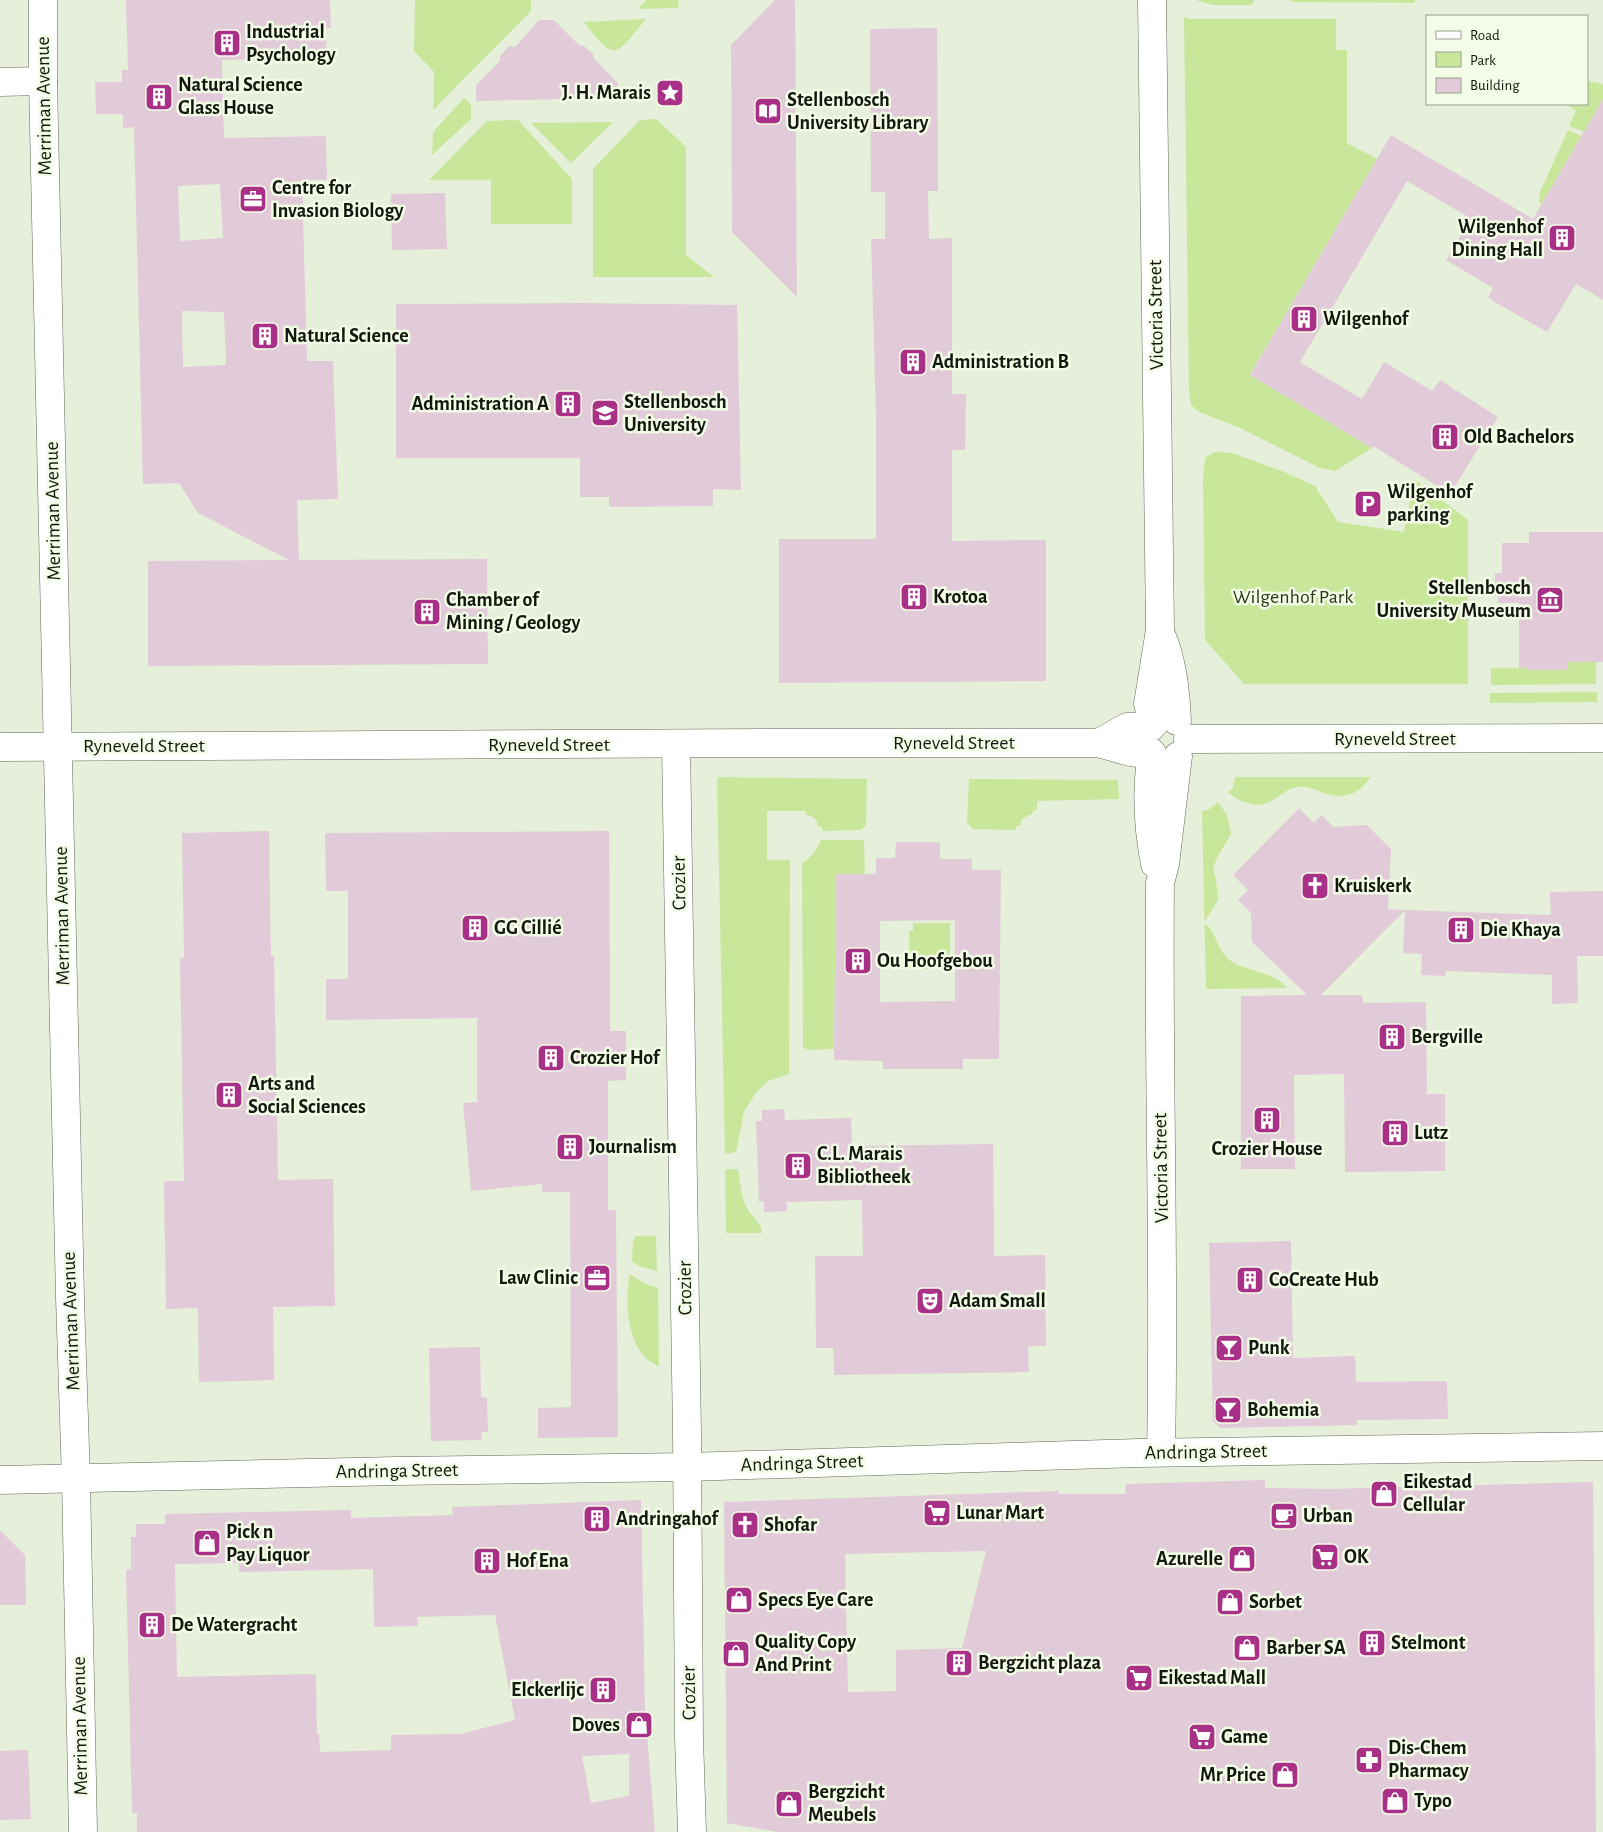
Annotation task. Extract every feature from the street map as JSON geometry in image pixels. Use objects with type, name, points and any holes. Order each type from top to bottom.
[{"type":"street","name":"Merriman Avenue","points":[[43,0],[43,81],[83,1832]]},
{"type":"street","name":"Victoria Street","points":[[1152,0],[1160,630],[1166,647],[1176,705],[1164,739],[1149,771],[1149,816],[1154,863],[1160,883],[1158,1002],[1161,1213],[1161,1452]]},
{"type":"street","points":[[0,82],[43,81]]},
{"type":"street","name":"Ryneveld Street","points":[[0,747],[1099,743],[1127,727],[1164,739],[1603,738]]},
{"type":"street","name":"Crozier","points":[[676,744],[687,1467],[689,1737],[692,1832]]},
{"type":"street","name":"Andringa Street","points":[[0,1480],[396,1471],[687,1467],[1161,1452],[1603,1446]]},
{"type":"green space","points":[[415,0],[531,0],[531,11],[433,110],[434,72],[414,51]]},
{"type":"green space","points":[[646,0],[679,0],[678,8],[638,9]]},
{"type":"green space","points":[[1196,0],[1254,0],[1253,4],[1249,5],[1212,5]]},
{"type":"green space","points":[[1288,0],[1415,0],[1415,3],[1296,2]]},
{"type":"green space","points":[[1184,17],[1189,19],[1336,19],[1336,50],[1347,50],[1347,143],[1377,159],[1250,374],[1372,448],[1335,471],[1320,468],[1238,427],[1199,412],[1191,405],[1189,391]]},
{"type":"green space","points":[[646,19],[628,41],[615,50],[603,44],[584,22]]},
{"type":"green space","points":[[1588,81],[1603,84],[1603,99],[1584,132],[1569,126],[1576,111],[1567,105],[1588,105]]},
{"type":"green space","points":[[464,98],[471,104],[471,119],[432,155],[433,132]]},
{"type":"green space","points":[[656,119],[686,147],[686,255],[714,277],[593,277],[593,169],[640,120]]},
{"type":"green space","points":[[518,120],[572,179],[572,224],[491,224],[491,180],[429,180],[487,121]]},
{"type":"green space","points":[[613,122],[571,163],[531,123]]},
{"type":"green space","points":[[1568,130],[1581,136],[1542,204],[1539,202],[1540,192]]},
{"type":"green space","name":"Wilgenhof Park","points":[[1214,452],[1232,453],[1282,471],[1315,486],[1338,522],[1404,532],[1414,479],[1468,520],[1468,684],[1244,684],[1205,640],[1203,479],[1205,458]]},
{"type":"green space","points":[[1567,662],[1596,662],[1596,684],[1491,685],[1491,668],[1567,670]]},
{"type":"green space","points":[[1597,692],[1597,702],[1490,703],[1490,693]]},
{"type":"green space","points":[[717,777],[867,779],[866,825],[861,830],[822,831],[822,827],[818,826],[814,818],[806,815],[806,811],[767,811],[767,860],[790,860],[789,1074],[768,1081],[755,1094],[744,1112],[736,1152],[725,1154]]},
{"type":"green space","points":[[1235,777],[1371,777],[1361,788],[1351,794],[1339,796],[1298,787],[1267,803],[1258,805],[1241,801],[1228,792],[1233,788]]},
{"type":"green space","points":[[969,779],[1118,780],[1119,799],[1037,801],[1037,810],[1033,810],[1032,815],[1022,819],[1020,826],[1016,826],[1016,830],[973,829],[967,823]]},
{"type":"green space","points":[[1218,802],[1227,815],[1231,834],[1213,868],[1218,900],[1204,922],[1202,811],[1208,810]]},
{"type":"green space","points":[[821,840],[864,840],[865,874],[836,874],[834,1049],[808,1050],[803,1047],[802,863],[818,847]]},
{"type":"green space","points":[[913,923],[950,923],[950,969],[910,969],[909,931],[913,931]]},
{"type":"green space","points":[[1205,923],[1212,931],[1226,957],[1231,961],[1245,968],[1268,975],[1287,988],[1206,989]]},
{"type":"green space","points":[[725,1170],[738,1170],[745,1203],[762,1233],[726,1233]]},
{"type":"green space","points":[[636,1236],[656,1236],[657,1271],[639,1266],[632,1261],[633,1241]]},
{"type":"green space","points":[[630,1274],[646,1284],[658,1288],[659,1367],[639,1350],[634,1340],[628,1306]]},
{"type":"building","points":[[126,0],[330,0],[331,28],[326,28],[327,58],[222,60],[224,138],[326,136],[327,180],[302,180],[307,361],[333,361],[338,499],[297,500],[299,560],[487,559],[488,664],[148,666],[148,561],[289,560],[198,513],[179,483],[143,484],[134,127],[123,128],[123,114],[96,114],[95,82],[122,82],[122,70],[128,70]],"holes":[[[220,184],[223,238],[180,241],[178,186]],[[182,311],[224,312],[226,365],[183,367]]]},
{"type":"building","points":[[775,0],[795,0],[797,297],[732,232],[731,45]]},
{"type":"building","points":[[539,20],[554,20],[579,45],[584,46],[593,54],[594,59],[618,83],[618,98],[476,101],[476,85],[500,61],[500,56],[509,46],[515,47]]},
{"type":"building","points":[[937,28],[938,191],[928,191],[929,239],[952,238],[952,394],[966,394],[965,450],[952,450],[952,541],[1046,540],[1046,681],[779,683],[779,539],[876,539],[876,417],[871,239],[885,239],[885,192],[871,192],[870,29]]},
{"type":"building","points":[[1603,99],[1603,300],[1576,284],[1547,332],[1488,298],[1493,288],[1446,260],[1470,218],[1407,181],[1300,362],[1362,399],[1384,362],[1432,391],[1440,380],[1498,417],[1450,494],[1373,446],[1372,448],[1250,375],[1391,135],[1533,219]]},
{"type":"building","points":[[445,193],[447,249],[392,250],[391,194]]},
{"type":"building","name":"Administration A","points":[[582,303],[737,305],[741,490],[713,489],[713,506],[609,507],[609,497],[580,497],[580,458],[396,458],[396,304]]},
{"type":"building","name":"Stellenbosch University Museum","points":[[1529,532],[1603,532],[1603,662],[1567,662],[1567,670],[1528,670],[1527,668],[1519,668],[1519,603],[1498,603],[1498,596],[1495,596],[1495,573],[1502,573],[1502,543],[1529,543]]},
{"type":"building","points":[[1299,808],[1314,823],[1322,815],[1333,827],[1367,825],[1391,849],[1388,909],[1405,910],[1321,995],[1362,995],[1363,1003],[1426,1002],[1427,1094],[1445,1094],[1445,1171],[1345,1172],[1344,1074],[1294,1075],[1295,1169],[1241,1169],[1241,996],[1307,995],[1252,942],[1251,913],[1238,900],[1248,890],[1233,875]]},
{"type":"building","name":"Arts and Social Sciences","points":[[269,831],[271,956],[274,956],[278,1180],[333,1179],[335,1306],[273,1307],[274,1380],[199,1382],[198,1308],[166,1309],[164,1181],[184,1181],[180,958],[184,958],[182,833]]},
{"type":"building","points":[[609,831],[610,1031],[626,1031],[626,1080],[608,1081],[608,1210],[616,1210],[618,1437],[538,1438],[538,1408],[571,1407],[570,1192],[542,1192],[542,1184],[471,1191],[463,1103],[477,1102],[477,1018],[326,1020],[326,979],[348,979],[348,891],[326,891],[325,833]]},
{"type":"building","name":"Ou Hoofgebou","points":[[896,842],[940,842],[940,859],[972,859],[972,870],[1001,870],[999,1059],[963,1059],[963,1069],[883,1069],[883,1061],[834,1060],[836,874],[876,874],[876,858],[895,858]],"holes":[[[955,920],[955,1001],[880,1002],[880,921]]]},
{"type":"building","points":[[1603,891],[1603,956],[1577,956],[1578,1003],[1552,1004],[1552,975],[1446,971],[1445,976],[1421,975],[1422,954],[1403,953],[1405,910],[1551,915],[1550,892]]},
{"type":"building","name":"Adam Small","points":[[784,1109],[785,1120],[851,1118],[852,1146],[993,1144],[994,1256],[1045,1255],[1046,1346],[1028,1346],[1029,1372],[834,1375],[833,1348],[816,1348],[815,1256],[863,1256],[862,1200],[787,1202],[787,1211],[764,1212],[764,1201],[759,1202],[756,1121],[762,1121],[762,1110]]},
{"type":"building","points":[[1291,1241],[1293,1358],[1355,1356],[1356,1382],[1447,1381],[1448,1419],[1357,1420],[1357,1425],[1220,1428],[1213,1421],[1209,1243]]},
{"type":"building","points":[[480,1347],[481,1397],[487,1398],[488,1432],[481,1432],[482,1440],[431,1441],[429,1348]]},
{"type":"building","points":[[1265,1480],[1265,1488],[1329,1489],[1593,1482],[1596,1832],[777,1832],[727,1823],[724,1502],[1059,1491],[1058,1494],[1125,1494],[1126,1484]],"holes":[[[986,1551],[962,1648],[896,1650],[896,1691],[848,1692],[845,1554]]]},
{"type":"building","points":[[641,1500],[645,1708],[655,1832],[137,1832],[137,1813],[132,1813],[126,1570],[131,1569],[131,1537],[136,1537],[136,1524],[165,1524],[165,1514],[351,1510],[351,1518],[453,1515],[452,1507]],"holes":[[[239,1563],[239,1572],[373,1569],[374,1627],[418,1626],[417,1617],[495,1615],[515,1720],[460,1734],[391,1735],[391,1750],[320,1752],[319,1734],[317,1734],[316,1674],[177,1677],[175,1564]],[[629,1754],[629,1796],[591,1803],[582,1756]]]},
{"type":"building","points":[[0,1530],[25,1555],[26,1605],[0,1605]]},
{"type":"building","points":[[28,1750],[31,1819],[0,1820],[0,1751]]},
{"type":"place","name":"Industrial Psychology","points":[[227,43]]},
{"type":"place","name":"J. H. Marais","points":[[670,93]]},
{"type":"place","name":"Natural Science Glass House","points":[[159,97]]},
{"type":"place","name":"Stellenbosch University Library","points":[[768,111]]},
{"type":"place","name":"Centre for Invasion Biology","points":[[253,199]]},
{"type":"place","name":"Wilgenhof Dining Hall","points":[[1562,238]]},
{"type":"place","name":"Wilgenhof","points":[[1304,319]]},
{"type":"place","name":"Natural Science","points":[[265,336]]},
{"type":"place","name":"Administration B","points":[[913,362]]},
{"type":"place","name":"Administration A","points":[[568,404]]},
{"type":"place","name":"Stellenbosch University","points":[[605,413]]},
{"type":"place","name":"Old Bachelors","points":[[1445,437]]},
{"type":"place","name":"Wilgenhof parking","points":[[1368,504]]},
{"type":"place","name":"Krotoa","points":[[914,597]]},
{"type":"place","name":"Stellenbosch University Museum","points":[[1550,600]]},
{"type":"place","name":"Chamber of Mining / Geology","points":[[427,612]]},
{"type":"place","name":"Kruiskerk","points":[[1315,886]]},
{"type":"place","name":"GG Cillié","points":[[475,928]]},
{"type":"place","name":"Die Khaya","points":[[1461,930]]},
{"type":"place","name":"Ou Hoofgebou","points":[[858,961]]},
{"type":"place","name":"Bergville","points":[[1392,1037]]},
{"type":"place","name":"Crozier Hof","points":[[551,1058]]},
{"type":"place","name":"Arts and Social Sciences","points":[[229,1095]]},
{"type":"place","name":"Crozier House","points":[[1267,1120]]},
{"type":"place","name":"Lutz","points":[[1395,1133]]},
{"type":"place","name":"Journalism","points":[[570,1147]]},
{"type":"place","name":"C.L. Marais Bibliotheek","points":[[798,1166]]},
{"type":"place","name":"Law Clinic","points":[[597,1278]]},
{"type":"place","name":"CoCreate Hub","points":[[1250,1280]]},
{"type":"place","name":"Adam Small","points":[[930,1301]]},
{"type":"place","name":"Punk","points":[[1229,1348]]},
{"type":"place","name":"Bohemia","points":[[1228,1410]]},
{"type":"place","name":"Eikestad Cellular","points":[[1384,1494]]},
{"type":"place","name":"Lunar Mart","points":[[937,1513]]},
{"type":"place","name":"Urban","points":[[1284,1516]]},
{"type":"place","name":"Andringahof","points":[[597,1519]]},
{"type":"place","name":"Shofar","points":[[745,1525]]},
{"type":"place","name":"Pick n Pay Liquor","points":[[207,1543]]},
{"type":"place","name":"OK","points":[[1325,1557]]},
{"type":"place","name":"Azurelle","points":[[1242,1559]]},
{"type":"place","name":"Hof Ena","points":[[487,1561]]},
{"type":"place","name":"Specs Eye Care","points":[[739,1600]]},
{"type":"place","name":"Sorbet","points":[[1230,1602]]},
{"type":"place","name":"De Watergracht","points":[[152,1625]]},
{"type":"place","name":"Stelmont","points":[[1372,1643]]},
{"type":"place","name":"Barber SA","points":[[1247,1648]]},
{"type":"place","name":"Quality Copy And Print","points":[[736,1654]]},
{"type":"place","name":"Bergzicht plaza","points":[[959,1663]]},
{"type":"place","name":"Eikestad Mall","points":[[1139,1678]]},
{"type":"place","name":"Elckerlijc","points":[[603,1690]]},
{"type":"place","name":"Doves","points":[[639,1725]]},
{"type":"place","name":"Game","points":[[1202,1737]]},
{"type":"place","name":"Dis-Chem Pharmacy","points":[[1369,1760]]},
{"type":"place","name":"Mr Price","points":[[1285,1775]]},
{"type":"place","name":"Typo","points":[[1395,1801]]},
{"type":"place","name":"Bergzicht Meubels","points":[[789,1804]]}]
